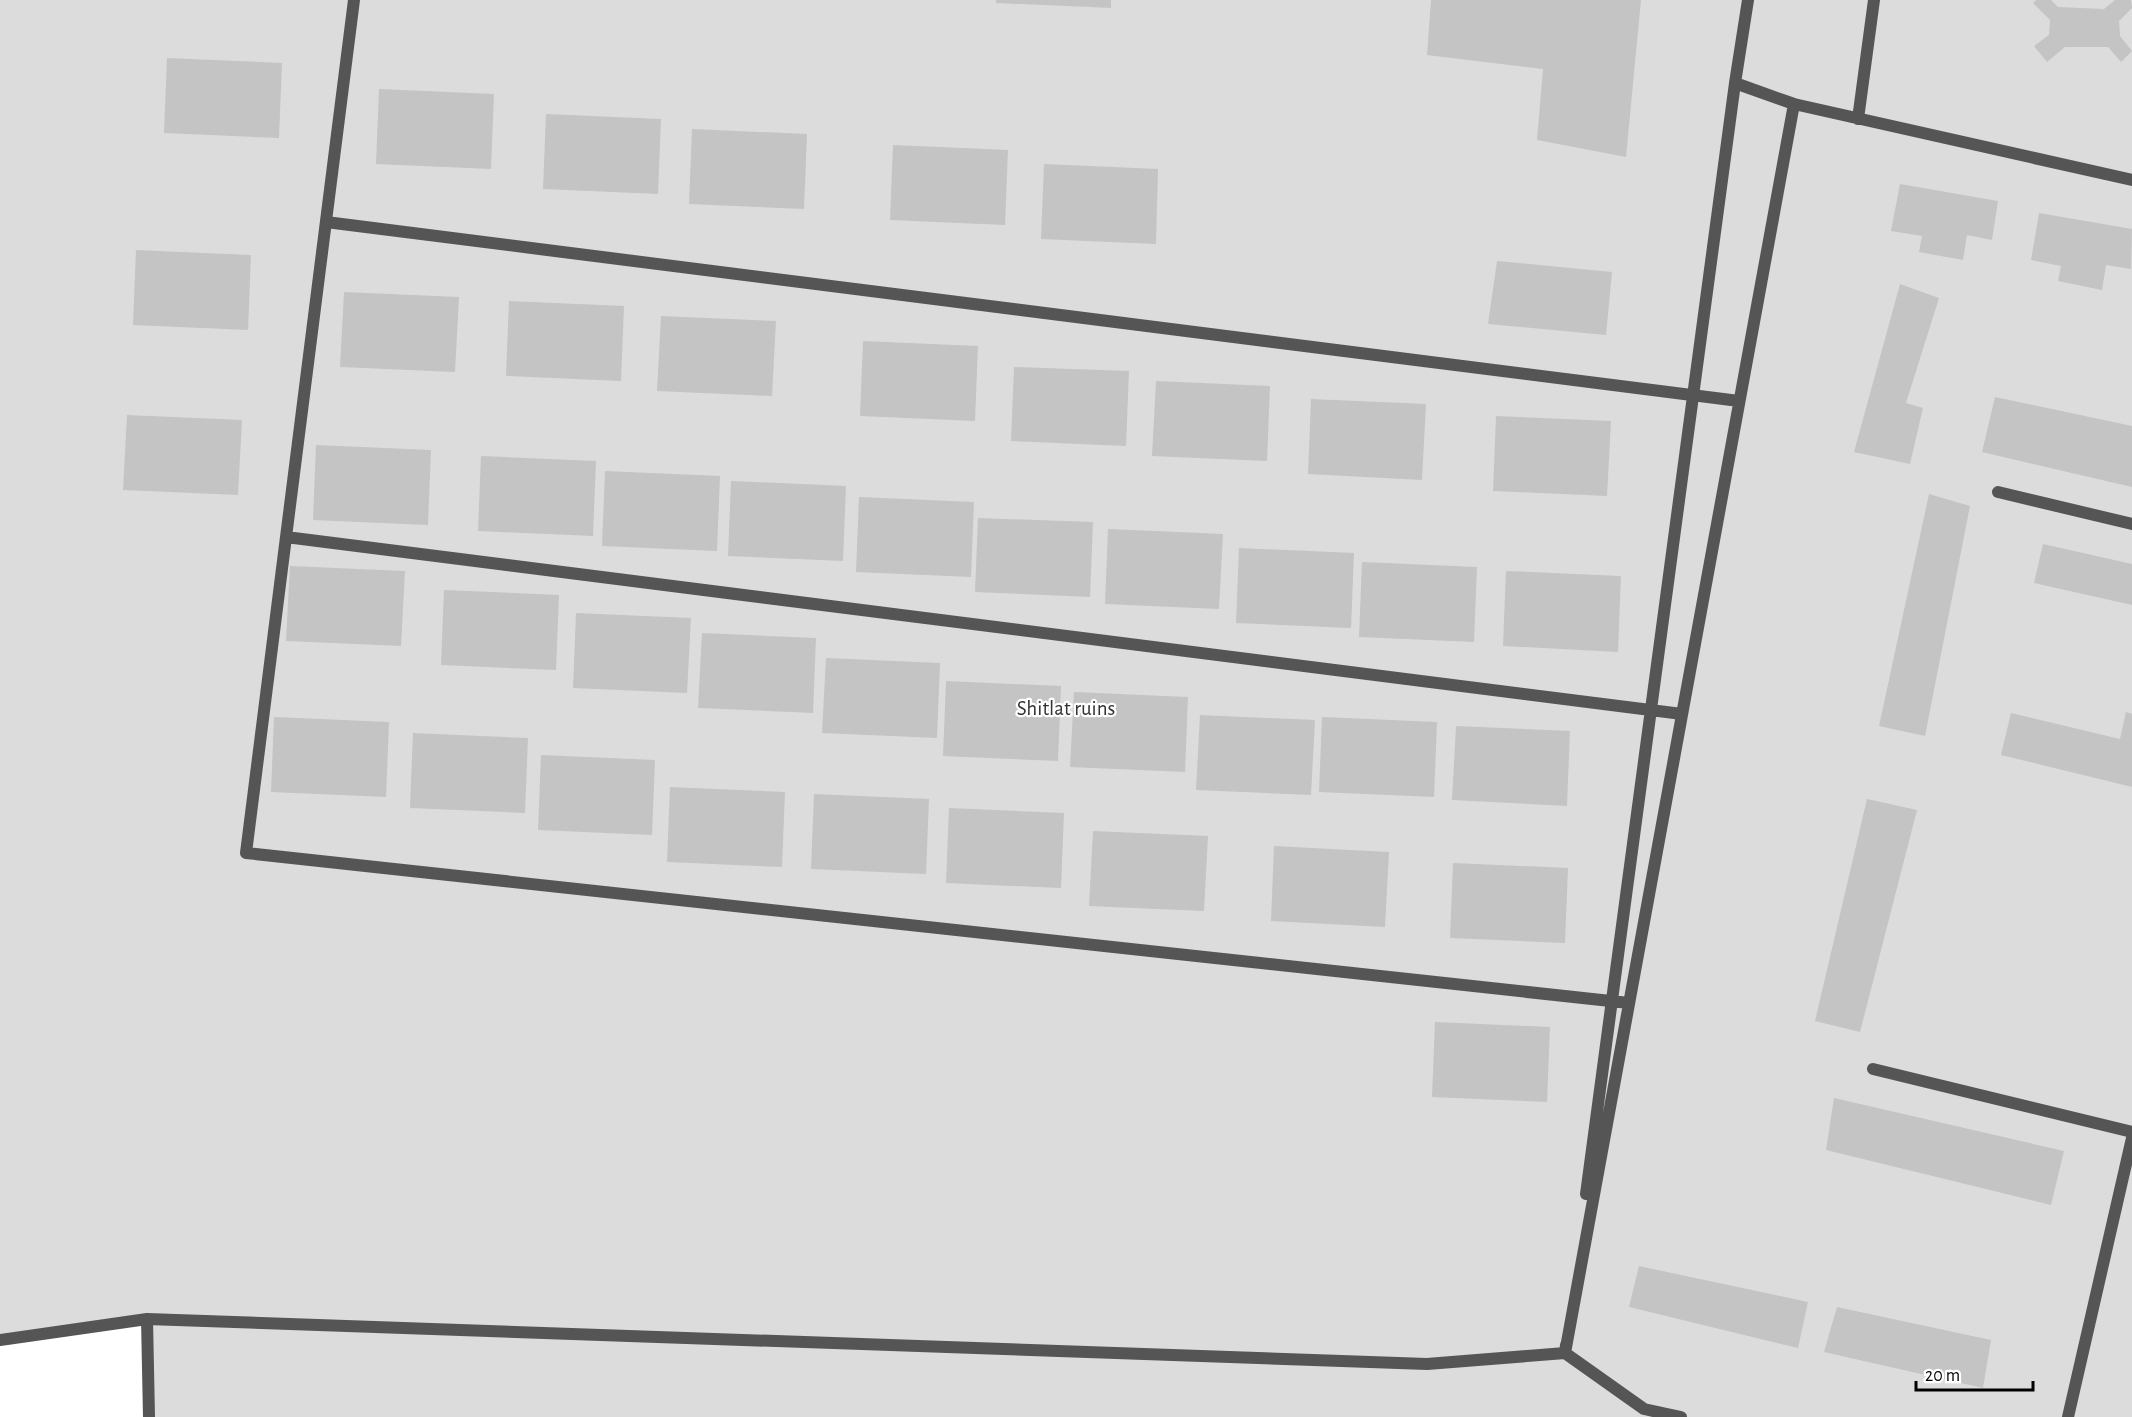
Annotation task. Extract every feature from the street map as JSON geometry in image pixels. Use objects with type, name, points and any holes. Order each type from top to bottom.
[{"type":"street","points":[[354,0],[246,854],[1629,1003]]},
{"type":"street","points":[[1565,1353],[1748,0]]},
{"type":"street","points":[[1858,119],[1874,0]]},
{"type":"street","points":[[1735,83],[1794,104],[2132,180]]},
{"type":"street","points":[[1565,1353],[1794,104]]},
{"type":"street","points":[[326,222],[1739,401]]},
{"type":"street","points":[[1998,492],[2132,524]]},
{"type":"street","points":[[286,537],[1682,714]]},
{"type":"street","points":[[1873,1069],[2132,1132]]},
{"type":"street","points":[[2068,1417],[2132,1138]]},
{"type":"street","points":[[147,1318],[149,1417]]},
{"type":"street","points":[[0,1340],[147,1318],[1427,1364],[1565,1353],[1644,1409],[1681,1417]]},
{"type":"green space","name":"Shitlat ruins","points":[[0,0],[2132,0],[2132,1417],[149,1417],[147,1319],[0,1340]]},
{"type":"building","points":[[996,0],[1111,0],[1111,8],[996,3]]},
{"type":"building","points":[[1431,0],[1641,0],[1626,157],[1537,140],[1543,69],[1427,55]]},
{"type":"building","points":[[2036,0],[2051,0],[2058,7],[2104,9],[2115,0],[2131,0],[2132,8],[2119,21],[2120,36],[2132,51],[2121,62],[2108,47],[2065,47],[2047,62],[2034,46],[2049,35],[2050,20],[2033,3]]},
{"type":"building","points":[[167,58],[282,63],[279,138],[164,133]]},
{"type":"building","points":[[379,89],[494,94],[491,169],[376,164]]},
{"type":"building","points":[[546,114],[661,119],[658,194],[543,189]]},
{"type":"building","points":[[692,129],[807,134],[804,209],[689,204]]},
{"type":"building","points":[[893,145],[1008,150],[1005,225],[890,220]]},
{"type":"building","points":[[1044,164],[1158,169],[1156,244],[1041,239]]},
{"type":"building","points":[[1900,184],[1998,201],[1992,240],[1967,235],[1963,260],[1919,252],[1922,236],[1891,231]]},
{"type":"building","points":[[2039,213],[2132,229],[2131,269],[2106,265],[2102,290],[2058,281],[2061,266],[2031,260]]},
{"type":"building","points":[[136,250],[251,255],[248,330],[133,325]]},
{"type":"building","points":[[1497,261],[1612,272],[1606,335],[1488,324]]},
{"type":"building","points":[[1900,284],[1939,298],[1906,403],[1923,408],[1910,464],[1854,452]]},
{"type":"building","points":[[344,292],[459,297],[455,372],[340,367]]},
{"type":"building","points":[[509,301],[624,306],[621,381],[506,376]]},
{"type":"building","points":[[661,316],[776,321],[772,396],[657,391]]},
{"type":"building","points":[[863,341],[978,346],[975,421],[860,416]]},
{"type":"building","points":[[1014,367],[1129,371],[1126,446],[1011,441]]},
{"type":"building","points":[[1156,381],[1270,386],[1267,461],[1152,456]]},
{"type":"building","points":[[1995,397],[2132,426],[2132,487],[1982,452]]},
{"type":"building","points":[[1311,399],[1426,404],[1422,480],[1308,474]]},
{"type":"building","points":[[127,415],[242,420],[238,495],[123,490]]},
{"type":"building","points":[[1496,416],[1611,421],[1607,496],[1493,491]]},
{"type":"building","points":[[316,445],[431,450],[428,525],[313,520]]},
{"type":"building","points":[[481,456],[596,461],[593,536],[478,531]]},
{"type":"building","points":[[605,471],[720,476],[717,551],[602,546]]},
{"type":"building","points":[[731,481],[846,486],[843,561],[728,556]]},
{"type":"building","points":[[1929,494],[1970,506],[1925,736],[1879,726]]},
{"type":"building","points":[[859,497],[974,502],[971,577],[856,572]]},
{"type":"building","points":[[978,518],[1093,522],[1090,597],[975,592]]},
{"type":"building","points":[[1108,529],[1223,534],[1219,609],[1105,604]]},
{"type":"building","points":[[2043,544],[2132,564],[2132,605],[2034,583]]},
{"type":"building","points":[[1239,548],[1354,553],[1351,628],[1236,623]]},
{"type":"building","points":[[1362,562],[1477,567],[1474,642],[1359,637]]},
{"type":"building","points":[[290,566],[405,571],[401,646],[286,641]]},
{"type":"building","points":[[1506,571],[1621,576],[1618,652],[1503,646]]},
{"type":"building","points":[[444,590],[559,595],[556,670],[441,665]]},
{"type":"building","points":[[576,613],[691,618],[687,693],[573,688]]},
{"type":"building","points":[[702,633],[816,638],[813,713],[698,708]]},
{"type":"building","points":[[826,658],[940,663],[937,738],[822,733]]},
{"type":"building","points":[[946,681],[1061,686],[1058,761],[943,756]]},
{"type":"building","points":[[1074,692],[1188,697],[1185,772],[1070,767]]},
{"type":"building","points":[[2126,712],[2132,714],[2132,787],[2001,755],[2011,713],[2120,739]]},
{"type":"building","points":[[1200,715],[1315,720],[1311,795],[1196,790]]},
{"type":"building","points":[[274,717],[389,722],[386,797],[271,792]]},
{"type":"building","points":[[1322,717],[1437,722],[1434,797],[1319,792]]},
{"type":"building","points":[[1456,726],[1570,731],[1567,806],[1452,800]]},
{"type":"building","points":[[413,733],[528,738],[525,813],[410,808]]},
{"type":"building","points":[[541,755],[655,760],[652,835],[538,830]]},
{"type":"building","points":[[670,787],[785,792],[782,867],[667,862]]},
{"type":"building","points":[[814,794],[929,799],[926,874],[811,869]]},
{"type":"building","points":[[1867,799],[1917,810],[1860,1032],[1815,1021]]},
{"type":"building","points":[[949,808],[1064,813],[1061,888],[946,883]]},
{"type":"building","points":[[1093,831],[1208,836],[1204,911],[1089,906]]},
{"type":"building","points":[[1274,846],[1389,852],[1385,927],[1271,921]]},
{"type":"building","points":[[1453,863],[1568,868],[1565,943],[1450,938]]},
{"type":"building","points":[[1435,1022],[1550,1027],[1547,1102],[1432,1097]]},
{"type":"building","points":[[1834,1098],[2064,1151],[2051,1205],[1826,1150]]},
{"type":"building","points":[[1639,1266],[1808,1302],[1798,1348],[1629,1307]]},
{"type":"building","points":[[1837,1307],[1991,1340],[1983,1388],[1824,1352]]}]
